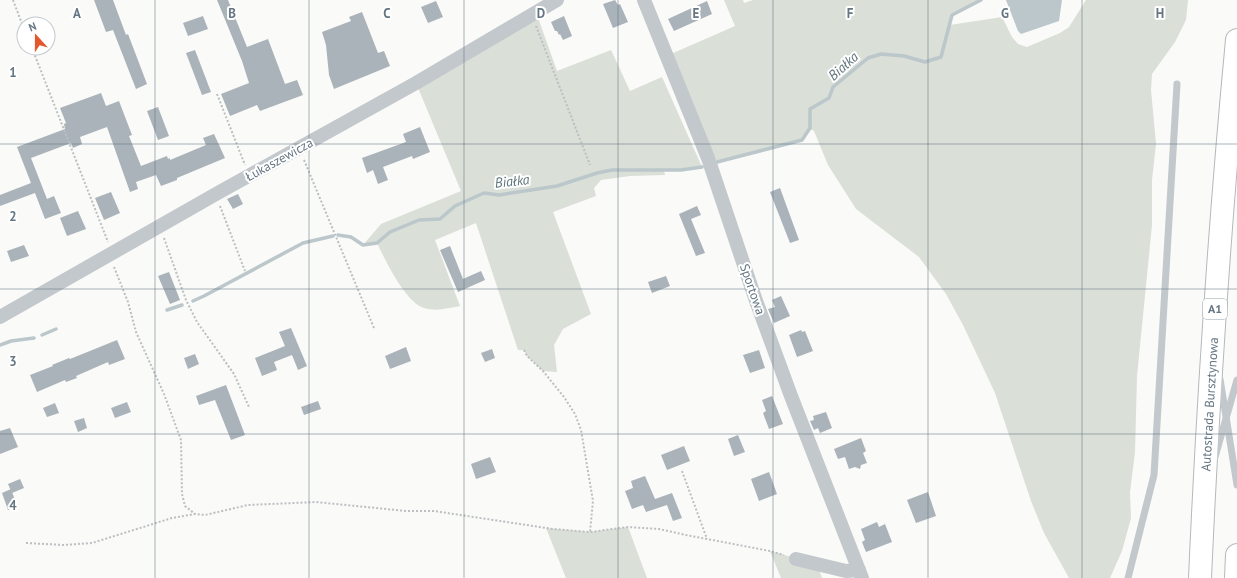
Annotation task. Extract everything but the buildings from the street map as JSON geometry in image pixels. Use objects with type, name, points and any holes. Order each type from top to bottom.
[{"type":"highway","name":"Autostrada Bursztynowa","points":[[1200,578],[1213,336],[1237,40]]},
{"type":"highway","points":[[1236,578],[1237,555]]},
{"type":"street","name":"Łukaszewicza","points":[[0,318],[249,175],[416,83],[557,0]]},
{"type":"street","name":"Sportowa","points":[[644,0],[708,158],[791,396],[860,574]]},
{"type":"street","points":[[796,559],[860,574]]},
{"type":"lane","points":[[1128,578],[1154,475],[1176,84]]},
{"type":"lane","points":[[1213,336],[1237,485]]},
{"type":"lane","points":[[1204,498],[1237,380]]},
{"type":"path","points":[[13,0],[19,16]]},
{"type":"path","points":[[530,16],[535,24],[590,165]]},
{"type":"path","points":[[35,56],[111,254],[128,302],[136,332],[164,394],[181,440],[182,494],[185,506],[195,514]]},
{"type":"path","points":[[217,94],[249,175]]},
{"type":"path","points":[[298,148],[305,160],[374,328]]},
{"type":"path","points":[[216,194],[245,271]]},
{"type":"path","points":[[160,226],[186,300],[197,322],[234,374],[249,407]]},
{"type":"path","points":[[524,350],[527,356],[543,371],[564,397],[575,414],[581,430],[593,500],[590,532]]},
{"type":"path","points":[[682,471],[707,539]]},
{"type":"path","points":[[26,543],[64,545],[92,543],[172,518],[195,514],[205,515],[248,505],[316,502],[406,511],[434,511],[524,525],[590,532],[628,527],[659,529],[770,550],[796,559]]},
{"type":"shaded area","points":[[724,0],[743,0],[744,3],[753,0],[981,0],[952,15],[950,25],[1002,17],[1012,37],[1018,44],[1027,47],[1060,33],[1069,27],[1086,0],[1188,0],[1186,20],[1175,42],[1152,74],[1151,90],[1156,144],[1152,180],[1152,225],[1137,376],[1135,452],[1130,492],[1131,518],[1122,551],[1110,578],[1069,578],[1044,533],[1031,501],[995,393],[963,325],[946,294],[919,257],[856,209],[828,165],[814,131],[810,129],[802,140],[717,162],[671,54],[735,26]]},
{"type":"shaded area","points":[[1006,0],[1062,0],[1059,21],[1021,34],[1018,31]]},
{"type":"shaded area","points":[[536,12],[557,71],[611,50],[630,91],[662,77],[702,167],[664,171],[665,175],[630,176],[601,180],[594,188],[596,196],[553,212],[591,314],[563,329],[554,345],[557,372],[543,371],[527,356],[524,350],[518,350],[476,223],[435,240],[460,306],[433,310],[424,308],[417,304],[403,290],[385,260],[377,243],[363,245],[381,224],[461,191],[416,83]]},
{"type":"shaded area","points":[[628,527],[647,578],[566,578],[546,528],[590,532]]},
{"type":"shaded area","points":[[770,551],[817,564],[822,578],[781,578]]},
{"type":"waterway","name":"Białka","points":[[717,162],[802,140],[810,128],[810,109],[829,98],[833,87],[868,58],[881,54],[904,56],[925,62],[941,57],[952,15],[981,0]]},
{"type":"waterway","name":"Białka","points":[[338,235],[351,237],[363,245],[377,243],[390,232],[419,220],[440,219],[455,206],[484,193],[499,195],[557,186],[597,173],[612,170],[681,170],[702,167]]},
{"type":"waterway","name":"Białka","points":[[193,301],[303,243],[333,236]]},
{"type":"waterway","name":"Białka","points":[[167,310],[182,305]]},
{"type":"waterway","name":"Białka","points":[[42,335],[56,329]]},
{"type":"waterway","name":"Białka","points":[[0,345],[11,341],[34,338]]}]
